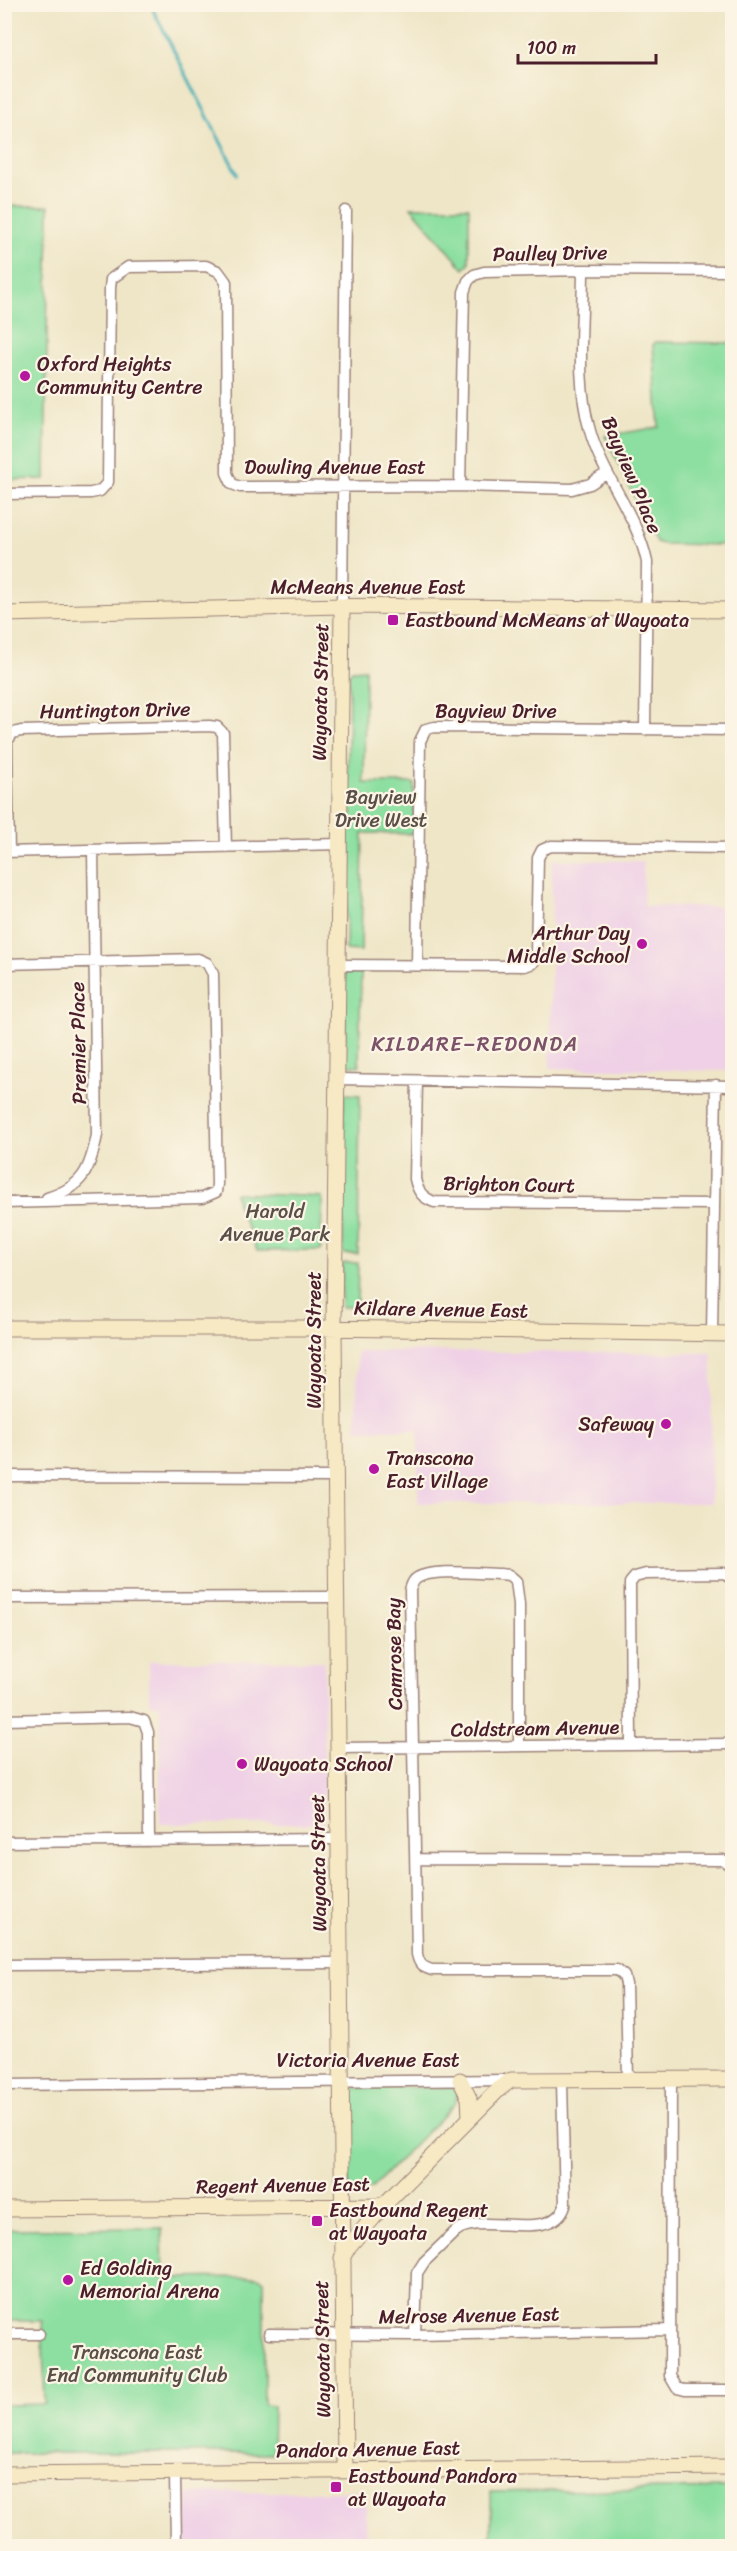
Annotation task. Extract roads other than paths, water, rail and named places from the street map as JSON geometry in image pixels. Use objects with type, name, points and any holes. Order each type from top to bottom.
[{"type":"street","name":"Wayoata Street","points":[[345,2470],[334,1328],[346,211]]},
{"type":"street","name":"Dowling Avenue East","points":[[4,494],[91,493],[100,491],[108,482],[111,279],[128,267],[214,267],[226,282],[227,473],[232,483],[240,487],[460,486],[572,489],[590,483],[607,473]]},
{"type":"street","name":"Paulley Drive","points":[[460,486],[464,291],[468,281],[474,275],[484,272],[582,270],[732,271]]},
{"type":"street","name":"Bayview Place","points":[[582,270],[583,398],[590,432],[607,473],[638,534],[647,562],[645,730]]},
{"type":"street","name":"McMeans Avenue East","points":[[4,614],[342,606],[732,610]]},
{"type":"street","name":"Huntington Drive","points":[[7,852],[7,741],[13,733],[21,730],[217,727],[223,734],[226,847]]},
{"type":"street","name":"Bayview Drive","points":[[417,965],[420,741],[426,729],[435,727],[732,730]]},
{"type":"street","points":[[7,852],[340,844]]},
{"type":"street","points":[[338,965],[525,966],[533,963],[536,955],[538,858],[542,850],[551,846],[732,848]]},
{"type":"street","name":"Premier Place","points":[[35,1202],[62,1194],[80,1181],[92,1162],[97,1135],[93,851]]},
{"type":"street","points":[[4,964],[198,959],[207,963],[212,972],[216,1192],[202,1198],[4,1203]]},
{"type":"street","points":[[337,1079],[732,1086]]},
{"type":"street","name":"Brighton Court","points":[[417,1081],[415,1179],[417,1188],[423,1197],[434,1202],[714,1204]]},
{"type":"street","points":[[712,1334],[716,1086]]},
{"type":"street","name":"Kildare Avenue East","points":[[4,1328],[334,1328],[732,1334]]},
{"type":"street","points":[[4,1476],[335,1477]]},
{"type":"street","points":[[631,1745],[630,1582],[635,1576],[646,1574],[725,1573],[732,1579]]},
{"type":"street","name":"Camrose Bay","points":[[414,1747],[411,1590],[412,1583],[418,1577],[434,1574],[500,1574],[509,1575],[516,1581],[519,1604],[519,1746]]},
{"type":"street","points":[[4,1598],[336,1597]]},
{"type":"street","points":[[4,1720],[130,1717],[144,1721],[148,1732],[149,1841]]},
{"type":"street","name":"Coldstream Avenue","points":[[337,1748],[732,1744]]},
{"type":"street","points":[[414,1747],[417,1954],[423,1967],[432,1970],[617,1970],[624,1976],[626,1984],[628,2080]]},
{"type":"street","points":[[4,1842],[339,1839]]},
{"type":"street","points":[[416,1859],[723,1860],[732,1867]]},
{"type":"street","points":[[4,1965],[340,1963]]},
{"type":"street","name":"Victoria Avenue East","points":[[4,2085],[732,2079]]},
{"type":"street","points":[[460,2080],[469,2098],[470,2118]]},
{"type":"street","name":"Regent Avenue East","points":[[4,2209],[385,2204],[499,2089],[511,2080]]},
{"type":"street","points":[[670,2080],[670,2376],[677,2388],[732,2390]]},
{"type":"street","points":[[415,2335],[417,2273],[424,2262],[456,2231],[461,2227],[476,2225],[541,2224],[557,2219],[563,2213],[565,2197],[562,2082]]},
{"type":"street","points":[[342,2258],[349,2246],[379,2214],[385,2204]]},
{"type":"street","name":"Melrose Avenue East","points":[[269,2334],[415,2335],[669,2330]]},
{"type":"street","points":[[4,2334],[39,2334]]},
{"type":"street","name":"Pandora Avenue East","points":[[4,2474],[732,2467]]},
{"type":"street","points":[[175,2473],[176,2547]]},
{"type":"waterway","points":[[150,4],[237,174]]},
{"type":"place","name":"Oxford Heights Community Centre","points":[[25,376]]},
{"type":"place","name":"Eastbound McMeans at Wayoata","points":[[393,620]]},
{"type":"place","name":"Arthur Day Middle School","points":[[642,944]]},
{"type":"place","name":"Safeway","points":[[666,1424]]},
{"type":"place","name":"Transcona East Village","points":[[374,1469]]},
{"type":"place","name":"Wayoata School","points":[[242,1764]]},
{"type":"place","name":"Eastbound Regent at Wayoata","points":[[317,2221]]},
{"type":"place","name":"Ed Golding Memorial Arena","points":[[68,2280]]},
{"type":"place","name":"Eastbound Pandora at Wayoata","points":[[336,2487]]},
{"type":"district","name":"KILDARE–REDONDA","points":[[475,1044]]},
{"type":"park label","name":"Bayview Drive West","points":[[381,808]]},
{"type":"park label","name":"Harold Avenue Park","points":[[275,1222]]},
{"type":"park label","name":"Transcona East End Community Club","points":[[137,2364]]}]
